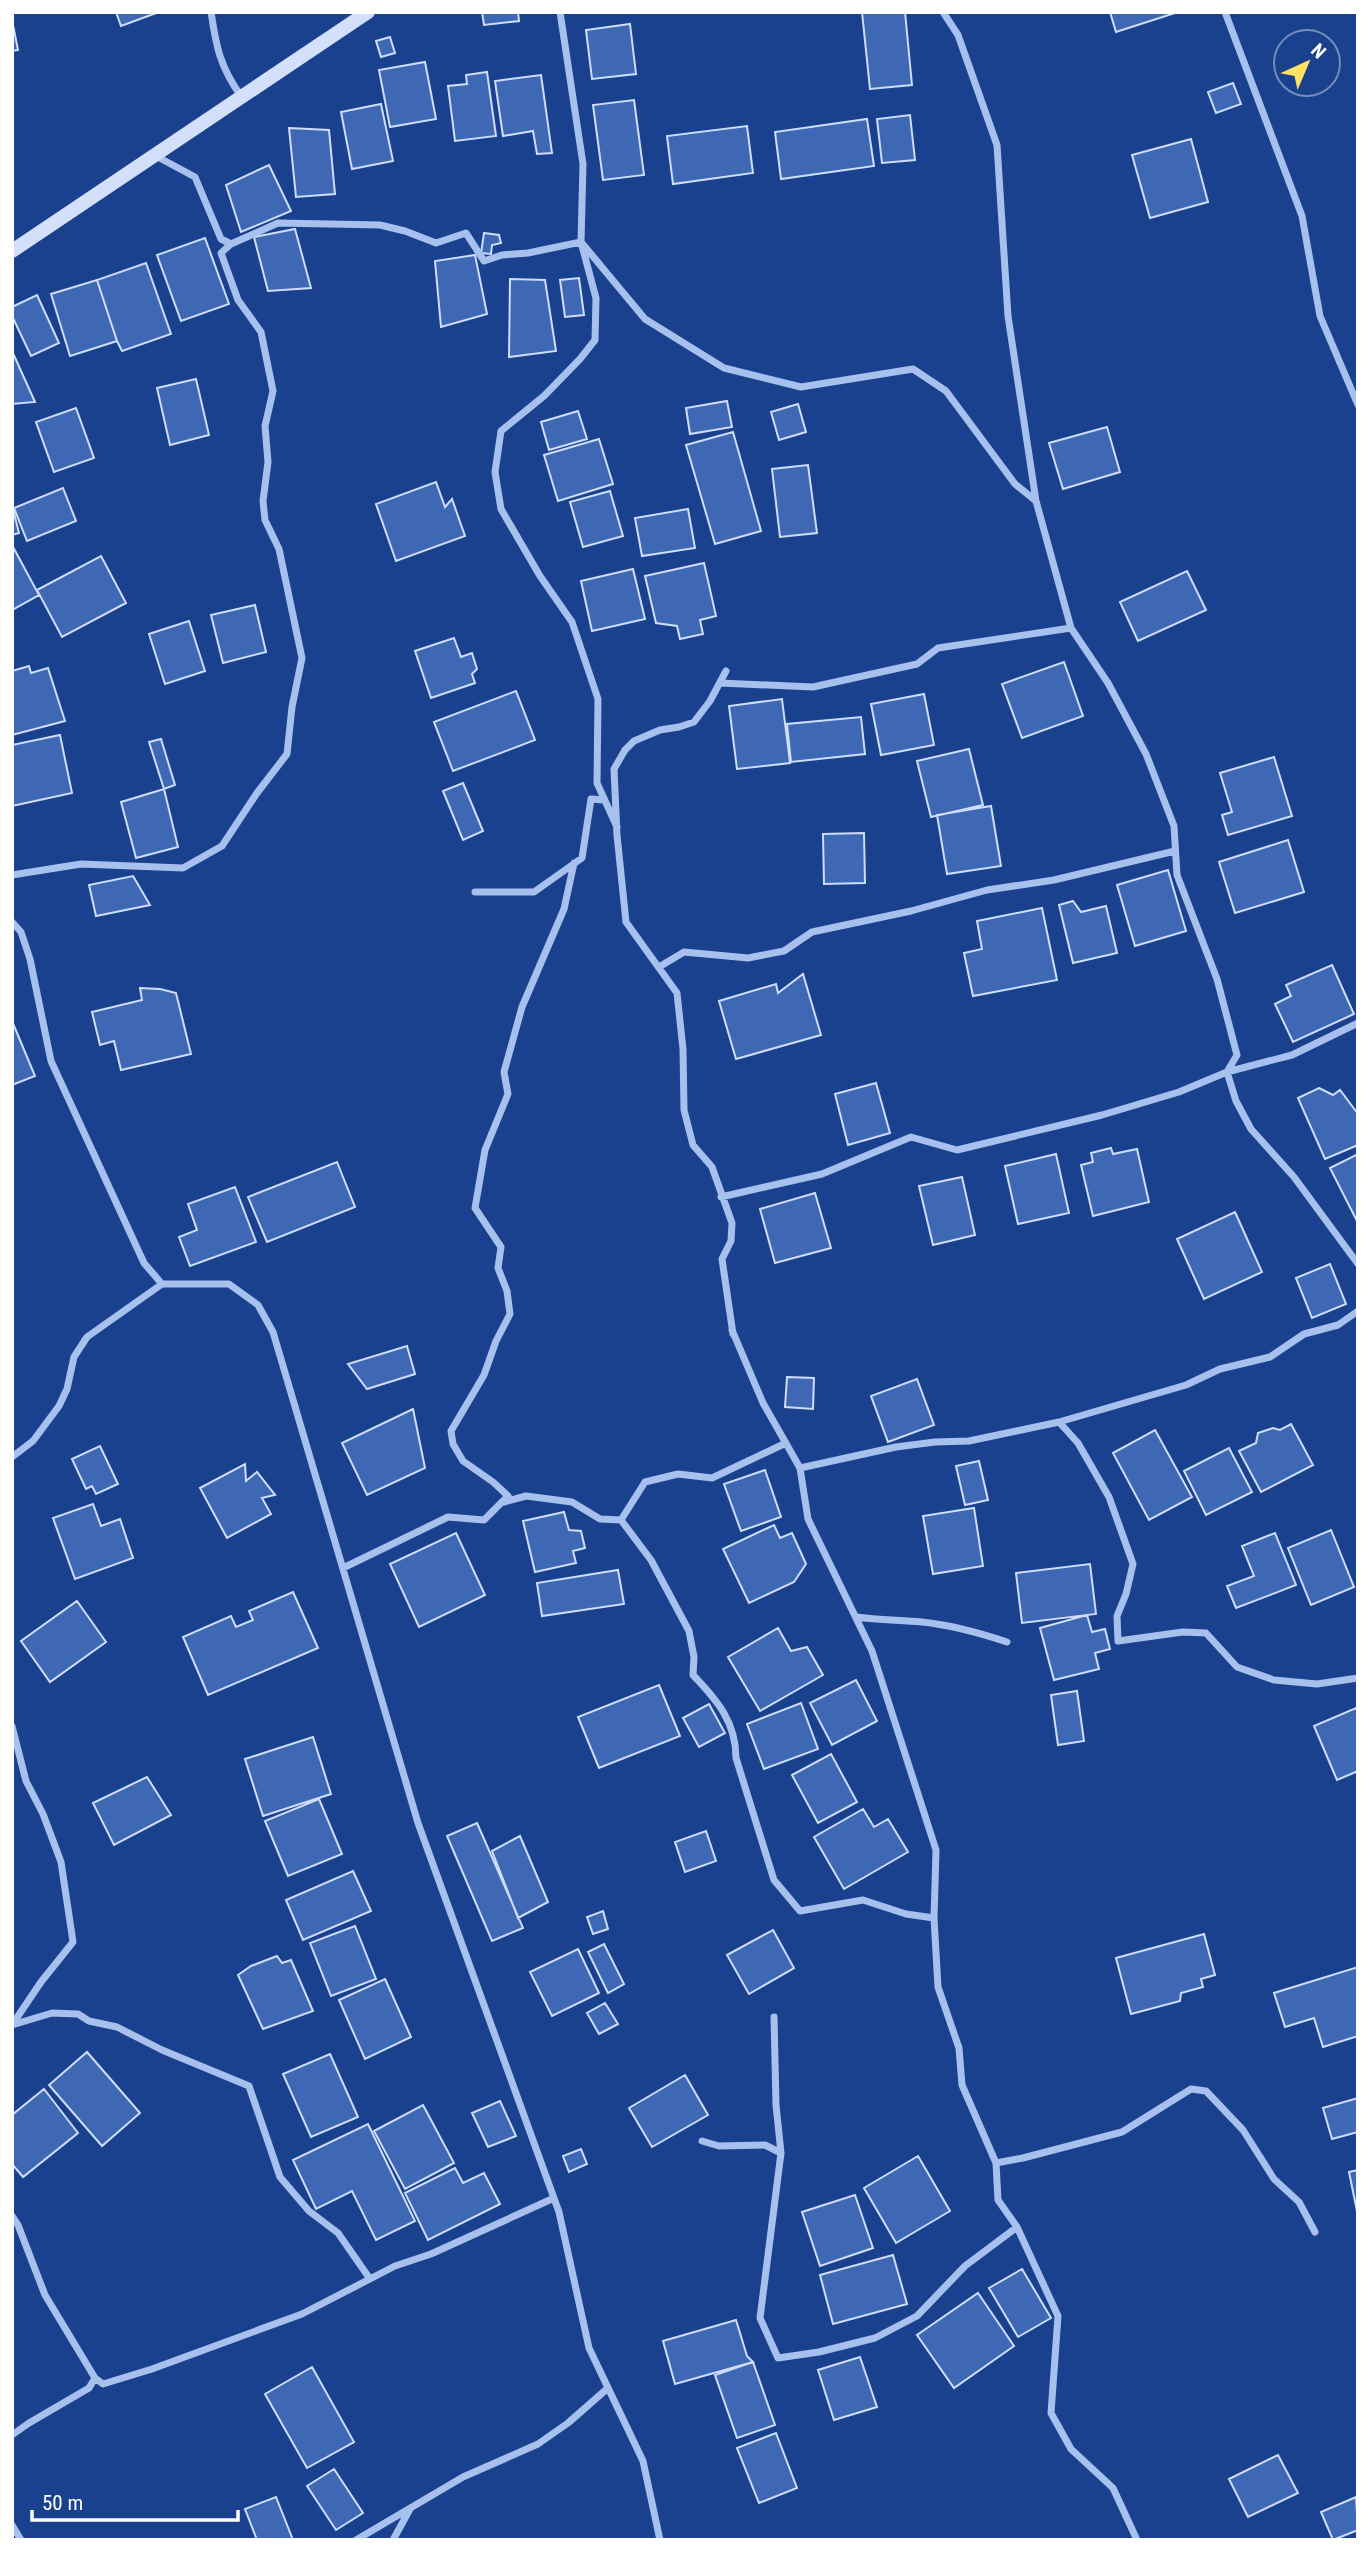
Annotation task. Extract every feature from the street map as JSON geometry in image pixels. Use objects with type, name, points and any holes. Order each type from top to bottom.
[{"type":"street","points":[[211,12],[219,59],[227,77],[241,96]]},
{"type":"street","points":[[12,251],[368,12]]},
{"type":"street","points":[[560,12],[583,164],[581,242],[596,298],[595,340],[544,396],[501,431],[495,472],[501,509],[540,576],[572,622],[598,699],[597,783],[617,827]]},
{"type":"street","points":[[943,12],[958,35],[997,145],[1008,316],[1036,501],[1070,628],[1108,683],[1146,754],[1174,826],[1177,875],[1203,937],[1237,1055],[1227,1072],[1236,1101],[1251,1129],[1294,1177],[1358,1264]]},
{"type":"street","points":[[1224,12],[1302,216],[1320,316],[1358,405]]},
{"type":"street","points":[[154,155],[195,177],[221,239],[231,244]]},
{"type":"street","points":[[12,875],[81,864],[183,867],[222,846],[287,754],[292,707],[302,658],[279,549],[265,520],[263,501],[268,462],[265,426],[273,391],[261,332],[238,300],[221,253],[231,244],[278,223],[380,225],[436,243],[466,233],[484,261],[502,255],[528,253],[581,242]]},
{"type":"street","points":[[581,242],[645,319],[724,368],[801,387],[913,369],[946,391],[1015,484],[1036,501]]},
{"type":"street","points":[[720,683],[813,687],[917,664],[938,648],[1070,628]]},
{"type":"street","points":[[726,671],[694,722],[660,730],[634,741],[614,769],[626,922],[677,993],[683,1049],[684,1110],[693,1145],[712,1167],[732,1223],[731,1241],[722,1259],[733,1333],[763,1403],[800,1468],[808,1519],[872,1651],[936,1850],[934,1918],[939,1987],[959,2048],[962,2085],[996,2163],[998,2200],[1017,2227],[1058,2316],[1051,2413],[1071,2449],[1114,2488],[1137,2540]]},
{"type":"street","points":[[475,892],[534,892],[575,863],[582,858],[591,799],[604,800]]},
{"type":"street","points":[[659,967],[684,952],[748,958],[784,951],[812,932],[911,911],[986,890],[1054,880],[1175,851]]},
{"type":"street","points":[[343,1568],[448,1517],[484,1520],[508,1496],[463,1461],[453,1444],[451,1431],[484,1375],[496,1340],[510,1314],[498,1268],[501,1247],[475,1208],[485,1150],[508,1094],[504,1072],[522,1007],[564,909],[575,863]]},
{"type":"street","points":[[12,922],[21,932],[30,959],[51,1060],[144,1263],[162,1283]]},
{"type":"street","points":[[721,1197],[822,1174],[911,1138],[957,1150],[1067,1124],[1179,1092],[1227,1072],[1292,1055],[1358,1023]]},
{"type":"street","points":[[12,1457],[33,1441],[59,1406],[67,1390],[74,1357],[87,1337],[162,1283],[229,1284],[258,1305],[277,1344],[418,1823],[559,2211],[590,2348],[643,2461],[660,2540]]},
{"type":"street","points":[[800,1468],[895,1447],[969,1441],[1059,1422],[1186,1385],[1220,1369],[1270,1357],[1304,1334],[1338,1325],[1358,1311]]},
{"type":"street","points":[[1059,1422],[1078,1443],[1109,1497],[1133,1564],[1126,1594],[1117,1616],[1118,1641],[1183,1632],[1206,1633],[1237,1667],[1273,1680],[1317,1684],[1358,1678]]},
{"type":"street","points":[[621,1520],[645,1482],[678,1474],[712,1478],[786,1443]]},
{"type":"street","points":[[500,1504],[526,1496],[572,1502],[600,1519],[621,1520]]},
{"type":"street","points":[[621,1520],[651,1560],[689,1631],[694,1675],[726,1714],[736,1745],[736,1758],[774,1880],[800,1911],[863,1900],[906,1914],[934,1918]]},
{"type":"street","points":[[856,1617],[923,1622],[981,1633],[1007,1642]]},
{"type":"street","points":[[12,1726],[26,1781],[43,1814],[61,1862],[73,1942],[12,2025]]},
{"type":"street","points":[[12,2025],[52,2013],[78,2014],[89,2021],[117,2027],[162,2050],[249,2086],[280,2176],[309,2211],[338,2233],[370,2279]]},
{"type":"street","points":[[774,2017],[776,2105],[781,2153],[760,2318],[778,2358],[819,2352],[875,2338],[917,2316],[965,2266],[1017,2227]]},
{"type":"street","points":[[996,2163],[1122,2132],[1191,2089],[1206,2091],[1242,2130],[1274,2179],[1299,2202],[1315,2232]]},
{"type":"street","points":[[702,2141],[719,2146],[765,2145],[781,2153]]},
{"type":"street","points":[[12,2216],[45,2295],[95,2378],[103,2384],[302,2314],[395,2266],[431,2253],[554,2198]]},
{"type":"street","points":[[12,2435],[89,2388],[95,2378]]},
{"type":"street","points":[[356,2540],[463,2477],[538,2444],[569,2423],[608,2388]]},
{"type":"street","points":[[393,2540],[411,2508]]},
{"type":"street","points":[[12,2525],[21,2540]]},
{"type":"building","points":[[116,12],[159,12],[121,26]]},
{"type":"building","points":[[482,12],[518,12],[519,21],[484,25]]},
{"type":"building","points":[[862,12],[905,12],[912,85],[870,89]]},
{"type":"building","points":[[1110,12],[1175,12],[1175,13],[1116,32]]},
{"type":"building","points":[[12,20],[18,50],[12,51]]},
{"type":"building","points":[[630,24],[636,74],[592,79],[586,30]]},
{"type":"building","points":[[390,37],[395,53],[381,57],[376,41]]},
{"type":"building","points":[[425,62],[436,119],[390,127],[379,70]]},
{"type":"building","points":[[487,72],[496,136],[455,141],[448,86],[467,84],[466,75]]},
{"type":"building","points":[[541,75],[552,153],[537,154],[533,131],[503,136],[495,81]]},
{"type":"building","points":[[1233,83],[1241,104],[1216,113],[1208,92]]},
{"type":"building","points":[[634,100],[644,175],[603,180],[593,105]]},
{"type":"building","points":[[381,104],[393,161],[352,169],[341,112]]},
{"type":"building","points":[[910,115],[915,160],[882,163],[877,119]]},
{"type":"building","points":[[867,119],[874,166],[781,179],[775,132]]},
{"type":"building","points":[[747,126],[753,173],[673,184],[667,136]]},
{"type":"building","points":[[289,128],[329,130],[335,194],[296,197]]},
{"type":"building","points":[[1191,139],[1208,202],[1150,218],[1132,155]]},
{"type":"building","points":[[269,165],[291,211],[241,232],[226,185]]},
{"type":"building","points":[[295,229],[311,288],[268,291],[254,237]]},
{"type":"building","points":[[484,233],[499,235],[501,243],[492,245],[491,254],[481,253]]},
{"type":"building","points":[[205,238],[229,304],[181,321],[157,255]]},
{"type":"building","points":[[475,255],[487,314],[441,327],[435,261]]},
{"type":"building","points":[[146,263],[171,334],[122,351],[97,280]]},
{"type":"building","points":[[579,278],[584,315],[565,317],[560,280]]},
{"type":"building","points":[[510,279],[545,280],[556,351],[509,357]]},
{"type":"building","points":[[97,280],[117,341],[70,356],[51,294]]},
{"type":"building","points":[[37,295],[59,343],[31,356],[12,316],[12,307]]},
{"type":"building","points":[[12,351],[35,402],[12,404]]},
{"type":"building","points":[[196,379],[209,435],[170,445],[157,388]]},
{"type":"building","points":[[727,401],[732,427],[690,434],[686,408]]},
{"type":"building","points":[[798,404],[806,432],[779,440],[771,412]]},
{"type":"building","points":[[76,408],[94,458],[54,472],[36,422]]},
{"type":"building","points":[[578,411],[587,439],[549,450],[541,422]]},
{"type":"building","points":[[1107,427],[1120,472],[1063,489],[1049,443]]},
{"type":"building","points":[[733,432],[761,531],[715,544],[686,445]]},
{"type":"building","points":[[599,439],[613,484],[558,501],[544,455]]},
{"type":"building","points":[[808,465],[817,533],[780,537],[772,469]]},
{"type":"building","points":[[436,482],[445,507],[452,499],[465,536],[396,561],[376,504]]},
{"type":"building","points":[[63,488],[76,521],[27,541],[14,508]]},
{"type":"building","points":[[610,491],[623,536],[583,547],[570,502]]},
{"type":"building","points":[[12,505],[19,533],[12,535]]},
{"type":"building","points":[[688,509],[695,548],[642,556],[635,518]]},
{"type":"building","points":[[12,545],[39,595],[12,610]]},
{"type":"building","points":[[101,556],[126,603],[62,637],[37,590]]},
{"type":"building","points":[[704,563],[716,616],[700,620],[703,634],[680,639],[677,626],[656,623],[645,576]]},
{"type":"building","points":[[633,569],[645,619],[592,631],[581,581]]},
{"type":"building","points":[[1187,571],[1206,610],[1138,641],[1120,602]]},
{"type":"building","points":[[255,605],[266,652],[223,663],[211,615]]},
{"type":"building","points":[[189,621],[205,671],[165,684],[149,634]]},
{"type":"building","points":[[454,638],[461,657],[472,653],[477,669],[472,674],[475,683],[431,698],[415,651]]},
{"type":"building","points":[[1064,662],[1083,716],[1022,738],[1002,684]]},
{"type":"building","points":[[29,666],[31,673],[48,668],[65,721],[12,735],[12,671]]},
{"type":"building","points":[[516,691],[535,740],[453,771],[434,722]]},
{"type":"building","points":[[924,694],[934,745],[881,755],[871,704]]},
{"type":"building","points":[[782,699],[790,763],[737,769],[729,706]]},
{"type":"building","points":[[861,717],[865,754],[791,762],[787,724]]},
{"type":"building","points":[[60,735],[72,793],[12,806],[12,745]]},
{"type":"building","points":[[161,739],[175,785],[164,789],[149,742]]},
{"type":"building","points":[[969,749],[983,805],[931,817],[917,761]]},
{"type":"building","points":[[1274,757],[1292,816],[1228,835],[1222,815],[1232,812],[1220,773]]},
{"type":"building","points":[[463,783],[483,831],[463,840],[443,791]]},
{"type":"building","points":[[164,789],[178,847],[136,858],[121,802]]},
{"type":"building","points":[[991,806],[1001,866],[947,874],[937,815]]},
{"type":"building","points":[[864,833],[865,883],[824,884],[823,834]]},
{"type":"building","points":[[1288,840],[1304,892],[1235,913],[1219,862]]},
{"type":"building","points":[[1168,870],[1186,931],[1135,946],[1117,885]]},
{"type":"building","points":[[133,876],[150,905],[96,916],[89,885]]},
{"type":"building","points":[[1073,901],[1081,912],[1106,906],[1117,953],[1073,963],[1059,905]]},
{"type":"building","points":[[1042,908],[1057,980],[973,996],[964,953],[982,949],[977,921]]},
{"type":"building","points":[[1332,965],[1354,1014],[1293,1042],[1275,1004],[1291,996],[1286,985]]},
{"type":"building","points":[[803,974],[821,1035],[736,1059],[719,1001],[776,984],[778,993]]},
{"type":"building","points":[[140,988],[176,993],[191,1054],[121,1070],[114,1041],[100,1045],[92,1012],[142,1000]]},
{"type":"building","points":[[12,1021],[35,1076],[12,1085]]},
{"type":"building","points":[[876,1083],[890,1133],[848,1145],[835,1094]]},
{"type":"building","points":[[1319,1088],[1333,1095],[1340,1090],[1358,1114],[1358,1145],[1325,1159],[1298,1098]]},
{"type":"building","points":[[1111,1148],[1113,1154],[1137,1149],[1149,1202],[1093,1216],[1081,1165],[1093,1162],[1091,1153]]},
{"type":"building","points":[[1056,1154],[1069,1213],[1018,1224],[1005,1166]]},
{"type":"building","points":[[1358,1154],[1358,1223],[1330,1168]]},
{"type":"building","points":[[337,1162],[355,1207],[267,1242],[248,1197]]},
{"type":"building","points":[[962,1177],[975,1235],[933,1245],[919,1186]]},
{"type":"building","points":[[235,1187],[256,1242],[190,1266],[179,1237],[197,1230],[188,1204]]},
{"type":"building","points":[[815,1193],[831,1248],[775,1263],[760,1209]]},
{"type":"building","points":[[1235,1212],[1262,1272],[1204,1299],[1177,1239]]},
{"type":"building","points":[[1330,1264],[1346,1304],[1312,1318],[1296,1278]]},
{"type":"building","points":[[407,1346],[415,1374],[367,1389],[348,1364]]},
{"type":"building","points":[[787,1377],[814,1378],[813,1409],[785,1407]]},
{"type":"building","points":[[917,1379],[934,1425],[888,1442],[871,1396]]},
{"type":"building","points":[[413,1409],[425,1468],[367,1495],[342,1443]]},
{"type":"building","points":[[1291,1424],[1313,1465],[1261,1492],[1239,1451],[1256,1443],[1258,1433],[1273,1428],[1280,1430]]},
{"type":"building","points":[[1155,1430],[1192,1497],[1149,1520],[1113,1453]]},
{"type":"building","points":[[100,1446],[118,1484],[96,1494],[92,1486],[86,1489],[72,1459]]},
{"type":"building","points":[[1229,1448],[1252,1492],[1206,1515],[1184,1471]]},
{"type":"building","points":[[979,1461],[988,1500],[965,1505],[956,1466]]},
{"type":"building","points":[[245,1464],[246,1481],[257,1472],[275,1495],[262,1498],[271,1514],[227,1538],[200,1488]]},
{"type":"building","points":[[765,1470],[781,1517],[741,1531],[724,1484]]},
{"type":"building","points":[[93,1504],[101,1526],[120,1519],[133,1558],[75,1579],[53,1518]]},
{"type":"building","points":[[974,1508],[983,1566],[933,1574],[923,1516]]},
{"type":"building","points":[[564,1512],[569,1530],[581,1531],[585,1548],[573,1551],[576,1563],[535,1572],[523,1521]]},
{"type":"building","points":[[774,1525],[780,1538],[792,1533],[806,1564],[794,1582],[749,1603],[723,1549]]},
{"type":"building","points":[[1331,1530],[1354,1587],[1311,1605],[1288,1548]]},
{"type":"building","points":[[456,1533],[485,1595],[419,1627],[390,1564]]},
{"type":"building","points":[[1275,1533],[1296,1585],[1236,1608],[1227,1586],[1254,1576],[1242,1546]]},
{"type":"building","points":[[1090,1564],[1096,1614],[1022,1623],[1016,1573]]},
{"type":"building","points":[[618,1570],[624,1604],[542,1616],[537,1583]]},
{"type":"building","points":[[293,1592],[318,1648],[208,1695],[183,1637],[231,1616],[236,1627],[253,1620],[249,1611]]},
{"type":"building","points":[[77,1601],[106,1642],[50,1682],[21,1641]]},
{"type":"building","points":[[1087,1615],[1092,1632],[1105,1629],[1110,1649],[1095,1653],[1099,1669],[1054,1680],[1040,1628]]},
{"type":"building","points":[[778,1628],[791,1651],[807,1647],[823,1675],[760,1711],[728,1657]]},
{"type":"building","points":[[856,1680],[877,1721],[832,1745],[810,1703]]},
{"type":"building","points":[[659,1685],[680,1736],[599,1768],[578,1717]]},
{"type":"building","points":[[1077,1691],[1084,1741],[1058,1745],[1051,1695]]},
{"type":"building","points":[[801,1703],[818,1749],[764,1769],[747,1724]]},
{"type":"building","points":[[709,1704],[725,1733],[699,1747],[683,1718]]},
{"type":"building","points":[[1356,1708],[1358,1771],[1337,1780],[1314,1726]]},
{"type":"building","points":[[313,1737],[331,1794],[263,1816],[245,1759]]},
{"type":"building","points":[[831,1754],[857,1802],[818,1823],[792,1775]]},
{"type":"building","points":[[147,1777],[171,1815],[114,1845],[93,1803]]},
{"type":"building","points":[[319,1799],[342,1854],[288,1876],[265,1821]]},
{"type":"building","points":[[863,1809],[874,1827],[888,1819],[908,1852],[844,1889],[814,1837]]},
{"type":"building","points":[[477,1823],[523,1928],[492,1941],[447,1836]]},
{"type":"building","points":[[706,1831],[716,1861],[685,1872],[675,1842]]},
{"type":"building","points":[[520,1836],[548,1902],[518,1918],[492,1851]]},
{"type":"building","points":[[353,1871],[371,1911],[303,1940],[286,1900]]},
{"type":"building","points":[[603,1911],[608,1929],[593,1934],[587,1917]]},
{"type":"building","points":[[355,1926],[376,1979],[331,1996],[310,1943]]},
{"type":"building","points":[[773,1930],[794,1968],[749,1994],[727,1955]]},
{"type":"building","points":[[1204,1934],[1215,1975],[1201,1979],[1203,1987],[1181,1993],[1180,2001],[1131,2014],[1116,1958]]},
{"type":"building","points":[[604,1944],[624,1984],[608,1993],[588,1952]]},
{"type":"building","points":[[578,1949],[599,1993],[552,2016],[530,1972]]},
{"type":"building","points":[[277,1956],[282,1963],[291,1960],[313,2011],[263,2029],[238,1975],[251,1966]]},
{"type":"building","points":[[1358,1967],[1358,2036],[1323,2047],[1314,2018],[1285,2027],[1274,1993]]},
{"type":"building","points":[[385,1979],[411,2037],[365,2059],[339,2000]]},
{"type":"building","points":[[605,2003],[618,2024],[599,2034],[587,2013]]},
{"type":"building","points":[[87,2052],[140,2113],[102,2146],[49,2085]]},
{"type":"building","points":[[330,2054],[358,2117],[311,2137],[283,2074]]},
{"type":"building","points":[[685,2075],[708,2115],[652,2147],[629,2108]]},
{"type":"building","points":[[44,2089],[78,2133],[23,2177],[12,2164],[12,2115]]},
{"type":"building","points":[[1358,2098],[1358,2132],[1332,2139],[1323,2108]]},
{"type":"building","points":[[500,2101],[516,2136],[488,2147],[472,2113]]},
{"type":"building","points":[[423,2105],[454,2163],[405,2189],[374,2131]]},
{"type":"building","points":[[368,2124],[415,2221],[376,2240],[352,2191],[316,2209],[293,2160]]},
{"type":"building","points":[[581,2149],[587,2164],[569,2172],[563,2156]]},
{"type":"building","points":[[918,2156],[950,2211],[896,2243],[864,2188]]},
{"type":"building","points":[[455,2168],[463,2183],[484,2173],[500,2204],[428,2240],[405,2193]]},
{"type":"building","points":[[1358,2170],[1358,2216],[1349,2172]]},
{"type":"building","points":[[855,2195],[873,2248],[820,2266],[802,2212]]},
{"type":"building","points":[[893,2255],[907,2304],[833,2324],[820,2275]]},
{"type":"building","points":[[1022,2269],[1051,2318],[1018,2337],[989,2288]]},
{"type":"building","points":[[978,2293],[1014,2346],[954,2388],[917,2335]]},
{"type":"building","points":[[736,2320],[747,2356],[753,2362],[675,2384],[663,2341]]},
{"type":"building","points":[[860,2357],[877,2407],[834,2420],[818,2370]]},
{"type":"building","points":[[753,2362],[775,2425],[737,2438],[715,2375]]},
{"type":"building","points":[[312,2367],[354,2442],[307,2468],[265,2394]]},
{"type":"building","points":[[776,2433],[797,2488],[759,2503],[737,2448]]},
{"type":"building","points":[[1278,2455],[1298,2493],[1248,2517],[1229,2479]]},
{"type":"building","points":[[334,2469],[363,2513],[336,2530],[307,2486]]},
{"type":"building","points":[[276,2497],[293,2540],[257,2540],[245,2509]]},
{"type":"building","points":[[1356,2497],[1358,2530],[1333,2540],[1321,2512]]}]
